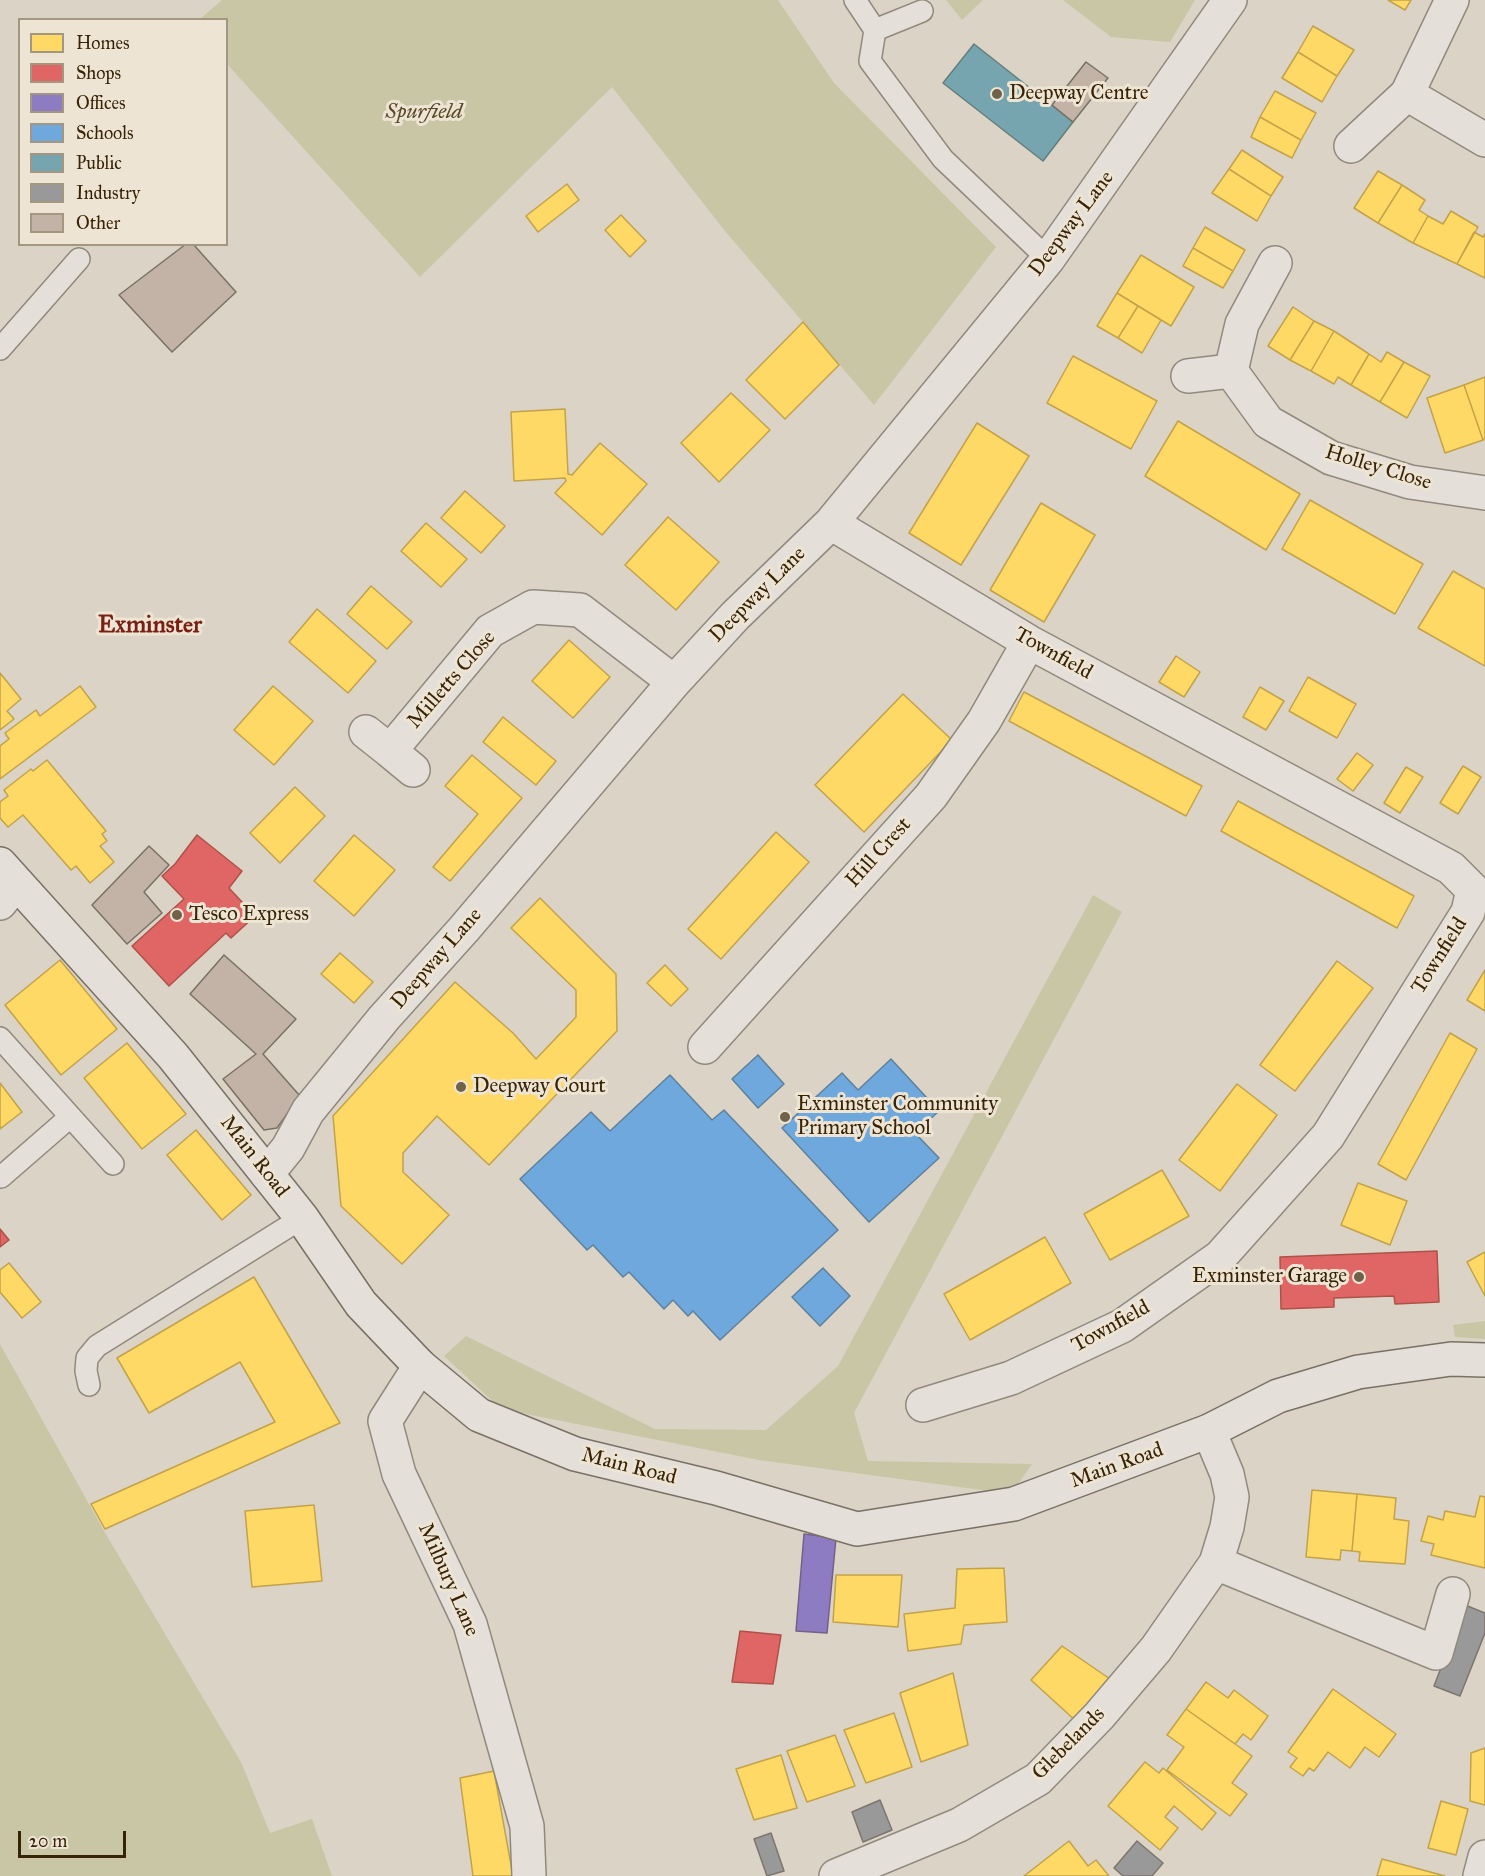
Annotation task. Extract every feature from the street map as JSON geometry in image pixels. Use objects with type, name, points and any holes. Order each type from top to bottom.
[{"type":"street","name":"Deepway Lane","points":[[267,1174],[288,1148],[308,1111],[384,1018],[464,929],[674,682],[735,616],[831,523],[1048,259],[1230,0]]},
{"type":"street","points":[[1351,146],[1407,94],[1452,0]]},
{"type":"street","points":[[1407,94],[1485,140]]},
{"type":"street","points":[[1188,376],[1231,371],[1242,324],[1275,262]]},
{"type":"street","name":"Holley Close","points":[[1231,371],[1268,422],[1331,458],[1410,482],[1485,493]]},
{"type":"street","name":"Townfield","points":[[831,523],[1029,642],[1451,868],[1473,890],[1468,912],[1328,1136],[1220,1257],[1122,1326],[1011,1378],[923,1405]]},
{"type":"street","name":"Milletts Close","points":[[390,751],[490,631],[533,607],[579,610],[674,682]]},
{"type":"street","name":"Hill Crest","points":[[705,1047],[931,796],[968,747],[1029,642]]},
{"type":"street","name":"Main Road","points":[[5,883],[173,1056],[302,1218],[361,1304],[420,1366],[479,1415],[575,1454],[716,1488],[857,1528],[1014,1504],[1209,1431],[1278,1396],[1358,1372],[1451,1359],[1485,1360]]},
{"type":"street","name":"Milbury Lane","points":[[420,1366],[385,1421],[399,1474],[470,1624],[527,1826],[529,1876]]},
{"type":"street","name":"Glebelands","points":[[836,1876],[960,1825],[1038,1779],[1099,1716],[1156,1649],[1216,1563],[1232,1497],[1227,1474],[1209,1431]]},
{"type":"street","points":[[1216,1563],[1436,1653],[1453,1594]]},
{"type":"street","points":[[1480,1876],[1485,1857]]},
{"type":"lane","points":[[855,0],[875,30],[870,61],[943,159],[1048,259]]},
{"type":"lane","points":[[875,30],[922,11]]},
{"type":"lane","points":[[0,349],[79,260]]},
{"type":"lane","points":[[0,1038],[113,1164]]},
{"type":"lane","points":[[1,1177],[70,1118]]},
{"type":"lane","points":[[89,1385],[87,1358],[96,1346],[302,1218]]},
{"type":"green space","name":"Spurfield","points":[[222,0],[778,0],[834,83],[996,247],[874,405],[725,231],[612,87],[420,277],[228,65],[228,18],[201,18]]},
{"type":"green space","points":[[946,0],[983,0],[962,20]]},
{"type":"green space","points":[[1063,0],[1195,0],[1170,42],[1111,37]]},
{"type":"green space","points":[[1093,895],[1122,912],[854,1413],[868,1461],[1032,1464],[1011,1494],[759,1460],[501,1409],[444,1356],[466,1336],[655,1429],[766,1430],[838,1366]]},
{"type":"green space","points":[[1485,1321],[1485,1339],[1455,1337],[1453,1325]]},
{"type":"green space","points":[[0,1344],[104,1531],[241,1762],[270,1833],[312,1819],[332,1876],[0,1876]]},
{"type":"building: Homes","points":[[1388,0],[1411,0],[1405,10]]},
{"type":"building: Homes","points":[[1313,26],[1354,50],[1337,76],[1298,52]]},
{"type":"building: Homes","points":[[1298,52],[1337,76],[1322,102],[1282,78]]},
{"type":"building: Homes","points":[[1275,91],[1316,113],[1301,140],[1260,117]]},
{"type":"building: Homes","points":[[1260,117],[1301,140],[1292,158],[1251,137]]},
{"type":"building: Homes","points":[[1242,150],[1283,177],[1271,196],[1229,169]]},
{"type":"building: Homes","points":[[1229,169],[1271,196],[1257,221],[1212,193]]},
{"type":"building: Homes","points":[[1378,171],[1402,185],[1378,223],[1354,208]]},
{"type":"building: Homes","points":[[567,184],[579,200],[538,232],[526,216]]},
{"type":"building: Homes","points":[[1402,185],[1425,200],[1419,210],[1428,216],[1413,243],[1378,223]]},
{"type":"building: Homes","points":[[1451,211],[1478,227],[1457,264],[1413,243],[1428,216],[1443,224]]},
{"type":"building: Homes","points":[[621,215],[646,241],[630,257],[605,230]]},
{"type":"building: Homes","points":[[1205,227],[1245,250],[1233,271],[1193,248]]},
{"type":"building: Homes","points":[[1474,232],[1483,237],[1485,234],[1485,278],[1457,264]]},
{"type":"building: Homes","points":[[1193,248],[1233,271],[1223,288],[1183,266]]},
{"type":"building: Homes","points":[[1141,255],[1194,287],[1171,326],[1117,293]]},
{"type":"building: Homes","points":[[1117,293],[1138,306],[1118,338],[1097,326]]},
{"type":"building: Homes","points":[[1138,306],[1161,320],[1142,353],[1118,338]]},
{"type":"building: Homes","points":[[1293,307],[1314,321],[1290,360],[1268,346]]},
{"type":"building: Homes","points":[[1314,321],[1334,331],[1311,371],[1290,360]]},
{"type":"building: Homes","points":[[803,322],[839,365],[785,419],[746,380]]},
{"type":"building: Homes","points":[[1334,331],[1369,354],[1351,385],[1338,377],[1334,384],[1311,371]]},
{"type":"building: Homes","points":[[1387,352],[1404,362],[1380,402],[1351,385],[1369,354],[1381,362]]},
{"type":"building: Homes","points":[[1073,356],[1157,401],[1131,449],[1047,403]]},
{"type":"building: Homes","points":[[1404,362],[1430,376],[1407,418],[1380,402]]},
{"type":"building: Homes","points":[[1485,377],[1485,439],[1483,440],[1464,385]]},
{"type":"building: Homes","points":[[1464,385],[1483,440],[1445,453],[1427,398]]},
{"type":"building: Homes","points":[[731,393],[770,430],[719,482],[681,443]]},
{"type":"building: Homes","points":[[565,409],[568,474],[572,475],[600,443],[647,484],[602,535],[555,493],[566,481],[565,478],[514,481],[511,412]]},
{"type":"building: Homes","points":[[1178,421],[1300,494],[1266,550],[1145,476]]},
{"type":"building: Homes","points":[[977,423],[1029,456],[961,565],[909,533]]},
{"type":"building: Homes","points":[[465,491],[505,526],[481,553],[441,518]]},
{"type":"building: Homes","points":[[1310,500],[1423,564],[1395,614],[1282,549]]},
{"type":"building: Homes","points":[[1041,503],[1095,535],[1044,622],[990,590]]},
{"type":"building: Homes","points":[[668,517],[719,562],[676,610],[625,565]]},
{"type":"building: Homes","points":[[426,523],[467,559],[441,587],[401,551]]},
{"type":"building: Homes","points":[[1453,571],[1485,589],[1485,666],[1418,628]]},
{"type":"building: Homes","points":[[371,586],[412,622],[387,649],[347,614]]},
{"type":"building: Homes","points":[[317,609],[376,661],[348,693],[289,642]]},
{"type":"building: Homes","points":[[569,640],[610,677],[573,718],[532,681]]},
{"type":"building: Homes","points":[[1176,656],[1200,672],[1184,697],[1159,682]]},
{"type":"building: Homes","points":[[0,673],[21,699],[7,711],[14,719],[0,730]]},
{"type":"building: Homes","points":[[1308,677],[1356,704],[1337,738],[1289,711]]},
{"type":"building: Homes","points":[[80,686],[96,707],[0,779],[0,746],[9,739],[5,733],[36,710],[40,716]]},
{"type":"building: Homes","points":[[273,686],[313,721],[274,765],[234,730]]},
{"type":"building: Homes","points":[[1260,687],[1284,701],[1266,730],[1243,717]]},
{"type":"building: Homes","points":[[1024,692],[1202,786],[1186,816],[1009,721]]},
{"type":"building: Homes","points":[[903,694],[952,740],[864,832],[815,785]]},
{"type":"building: Homes","points":[[503,717],[556,761],[536,785],[483,742]]},
{"type":"building: Homes","points":[[1357,753],[1373,765],[1353,791],[1337,779]]},
{"type":"building: Homes","points":[[472,755],[522,798],[450,881],[433,867],[478,814],[445,786]]},
{"type":"building: Homes","points":[[47,760],[106,831],[102,834],[107,841],[100,846],[114,862],[90,883],[76,866],[71,870],[23,815],[8,827],[0,818],[0,802],[8,796],[4,790]]},
{"type":"building: Homes","points":[[1463,766],[1481,777],[1458,814],[1440,803]]},
{"type":"building: Homes","points":[[1406,767],[1423,777],[1400,813],[1384,803]]},
{"type":"building: Homes","points":[[295,787],[325,816],[280,863],[250,833]]},
{"type":"building: Homes","points":[[1238,801],[1414,896],[1397,928],[1221,831]]},
{"type":"building: Homes","points":[[776,832],[809,862],[721,959],[688,929]]},
{"type":"building: Homes","points":[[354,835],[395,870],[354,916],[314,881]]},
{"type":"building: Homes","name":"Deepway Court","points":[[540,898],[616,974],[617,1031],[489,1165],[437,1116],[403,1153],[403,1172],[449,1215],[402,1264],[341,1206],[333,1116],[455,982],[513,1033],[536,1059],[576,1017],[576,990],[511,928]]},
{"type":"building: Homes","points":[[340,953],[373,982],[354,1003],[321,974]]},
{"type":"building: Homes","points":[[60,960],[117,1029],[61,1075],[5,1005]]},
{"type":"building: Homes","points":[[1337,961],[1373,988],[1295,1091],[1260,1065]]},
{"type":"building: Homes","points":[[665,965],[688,989],[671,1006],[647,983]]},
{"type":"building: Homes","points":[[1485,970],[1485,1011],[1467,1000]]},
{"type":"building: Homes","points":[[1450,1033],[1477,1049],[1406,1180],[1378,1164]]},
{"type":"building: Homes","points":[[127,1043],[186,1114],[142,1149],[84,1078]]},
{"type":"building: Homes","points":[[0,1083],[22,1112],[0,1129]]},
{"type":"building: Homes","points":[[1237,1084],[1277,1115],[1220,1191],[1179,1160]]},
{"type":"building: Homes","points":[[196,1130],[251,1195],[222,1220],[167,1155]]},
{"type":"building: Homes","points":[[1162,1170],[1189,1216],[1110,1260],[1084,1214]]},
{"type":"building: Homes","points":[[1358,1183],[1407,1201],[1390,1245],[1341,1225]]},
{"type":"building: Homes","points":[[1045,1237],[1071,1283],[970,1340],[944,1294]]},
{"type":"building: Homes","points":[[1485,1252],[1485,1296],[1467,1262]]},
{"type":"building: Homes","points":[[9,1263],[41,1302],[22,1318],[0,1292],[0,1270]]},
{"type":"building: Homes","points":[[254,1277],[340,1423],[105,1529],[91,1504],[275,1422],[240,1362],[149,1413],[117,1358]]},
{"type":"building: Homes","points":[[1312,1490],[1357,1494],[1352,1551],[1341,1550],[1340,1560],[1306,1557]]},
{"type":"building: Homes","points":[[1357,1494],[1396,1498],[1394,1519],[1409,1521],[1405,1564],[1359,1561],[1360,1552],[1352,1551]]},
{"type":"building: Homes","points":[[1480,1496],[1485,1497],[1485,1568],[1431,1555],[1434,1544],[1421,1541],[1428,1516],[1443,1520],[1445,1511],[1475,1517]]},
{"type":"building: Homes","points":[[314,1505],[322,1581],[252,1587],[245,1511]]},
{"type":"building: Homes","points":[[1004,1568],[1007,1622],[964,1625],[961,1644],[908,1651],[904,1614],[955,1608],[957,1569]]},
{"type":"building: Homes","points":[[836,1575],[902,1575],[898,1627],[833,1622]]},
{"type":"building: Homes","points":[[1062,1646],[1110,1679],[1077,1722],[1031,1680]]},
{"type":"building: Homes","points":[[953,1673],[968,1745],[921,1762],[900,1693]]},
{"type":"building: Homes","points":[[1206,1682],[1228,1698],[1234,1690],[1268,1716],[1251,1740],[1243,1734],[1235,1744],[1186,1709]]},
{"type":"building: Homes","points":[[1333,1689],[1396,1734],[1379,1757],[1365,1747],[1350,1768],[1328,1752],[1314,1771],[1309,1768],[1303,1776],[1290,1767],[1297,1758],[1288,1752]]},
{"type":"building: Homes","points":[[1186,1709],[1252,1756],[1232,1783],[1247,1794],[1230,1816],[1167,1770],[1184,1747],[1167,1735]]},
{"type":"building: Homes","points":[[894,1713],[912,1767],[866,1783],[844,1730]]},
{"type":"building: Homes","points":[[835,1735],[855,1786],[807,1802],[787,1751]]},
{"type":"building: Homes","points":[[1485,1748],[1485,1805],[1470,1801],[1471,1753]]},
{"type":"building: Homes","points":[[781,1755],[797,1808],[754,1820],[736,1769]]},
{"type":"building: Homes","points":[[1145,1762],[1159,1773],[1163,1768],[1216,1813],[1202,1830],[1174,1806],[1165,1817],[1178,1828],[1160,1850],[1108,1806]]},
{"type":"building: Homes","points":[[494,1771],[513,1876],[473,1876],[460,1778]]},
{"type":"building: Homes","points":[[1441,1801],[1468,1809],[1456,1855],[1428,1848]]},
{"type":"building: Homes","points":[[1069,1841],[1088,1866],[1096,1860],[1109,1876],[1024,1876]]},
{"type":"building: Homes","points":[[1382,1859],[1445,1876],[1377,1876]]},
{"type":"building: Shops","points":[[197,835],[242,871],[229,888],[255,916],[231,938],[226,933],[169,986],[132,946],[184,899],[162,876],[175,864]]},
{"type":"building: Shops","points":[[0,1229],[9,1240],[0,1247]]},
{"type":"building: Shops","name":"Exminster Garage","points":[[1437,1251],[1439,1302],[1395,1304],[1394,1296],[1334,1298],[1334,1307],[1281,1309],[1280,1257]]},
{"type":"building: Shops","points":[[740,1631],[781,1635],[773,1684],[732,1682]]},
{"type":"building: Offices","points":[[804,1534],[836,1538],[827,1633],[796,1631]]},
{"type":"building: Schools","points":[[758,1055],[784,1084],[758,1108],[732,1079]]},
{"type":"building: Schools","name":"Exminster Community Primary School","points":[[891,1059],[939,1111],[915,1133],[939,1158],[869,1222],[782,1128],[842,1073],[858,1090]]},
{"type":"building: Schools","name":"Exminster Community Primary School","points":[[670,1075],[712,1120],[724,1110],[838,1230],[720,1340],[693,1311],[688,1316],[673,1300],[664,1309],[629,1272],[623,1277],[593,1245],[587,1250],[520,1179],[591,1112],[610,1131]]},
{"type":"building: Schools","points":[[823,1268],[850,1296],[820,1326],[792,1297]]},
{"type":"building: Public","name":"Deepway Centre","points":[[974,44],[1073,122],[1043,161],[943,83]]},
{"type":"building: Industry","points":[[1465,1605],[1485,1613],[1485,1633],[1460,1696],[1434,1686]]},
{"type":"building: Industry","points":[[880,1800],[892,1830],[863,1842],[852,1812]]},
{"type":"building: Industry","points":[[771,1833],[784,1871],[767,1876],[754,1839]]},
{"type":"building: Industry","points":[[1137,1841],[1163,1863],[1152,1876],[1123,1876],[1114,1868]]},
{"type":"building: Other","points":[[1086,62],[1108,78],[1073,122],[1052,105]]},
{"type":"building: Other","points":[[183,246],[195,246],[236,292],[172,352],[119,295]]},
{"type":"building: Other","points":[[149,846],[169,865],[144,892],[162,913],[127,944],[92,905]]},
{"type":"building: Other","points":[[224,955],[296,1019],[263,1054],[300,1096],[277,1128],[264,1130],[223,1079],[256,1054],[190,994]]},
{"type":"place","name":"Deepway Centre","points":[[997,94]]},
{"type":"place","name":"Tesco Express","points":[[177,915]]},
{"type":"place","name":"Deepway Court","points":[[461,1087]]},
{"type":"place","name":"Exminster Community Primary School","points":[[785,1117]]},
{"type":"place","name":"Exminster Garage","points":[[1359,1277]]},
{"type":"district","name":"Exminster","points":[[150,626]]}]
